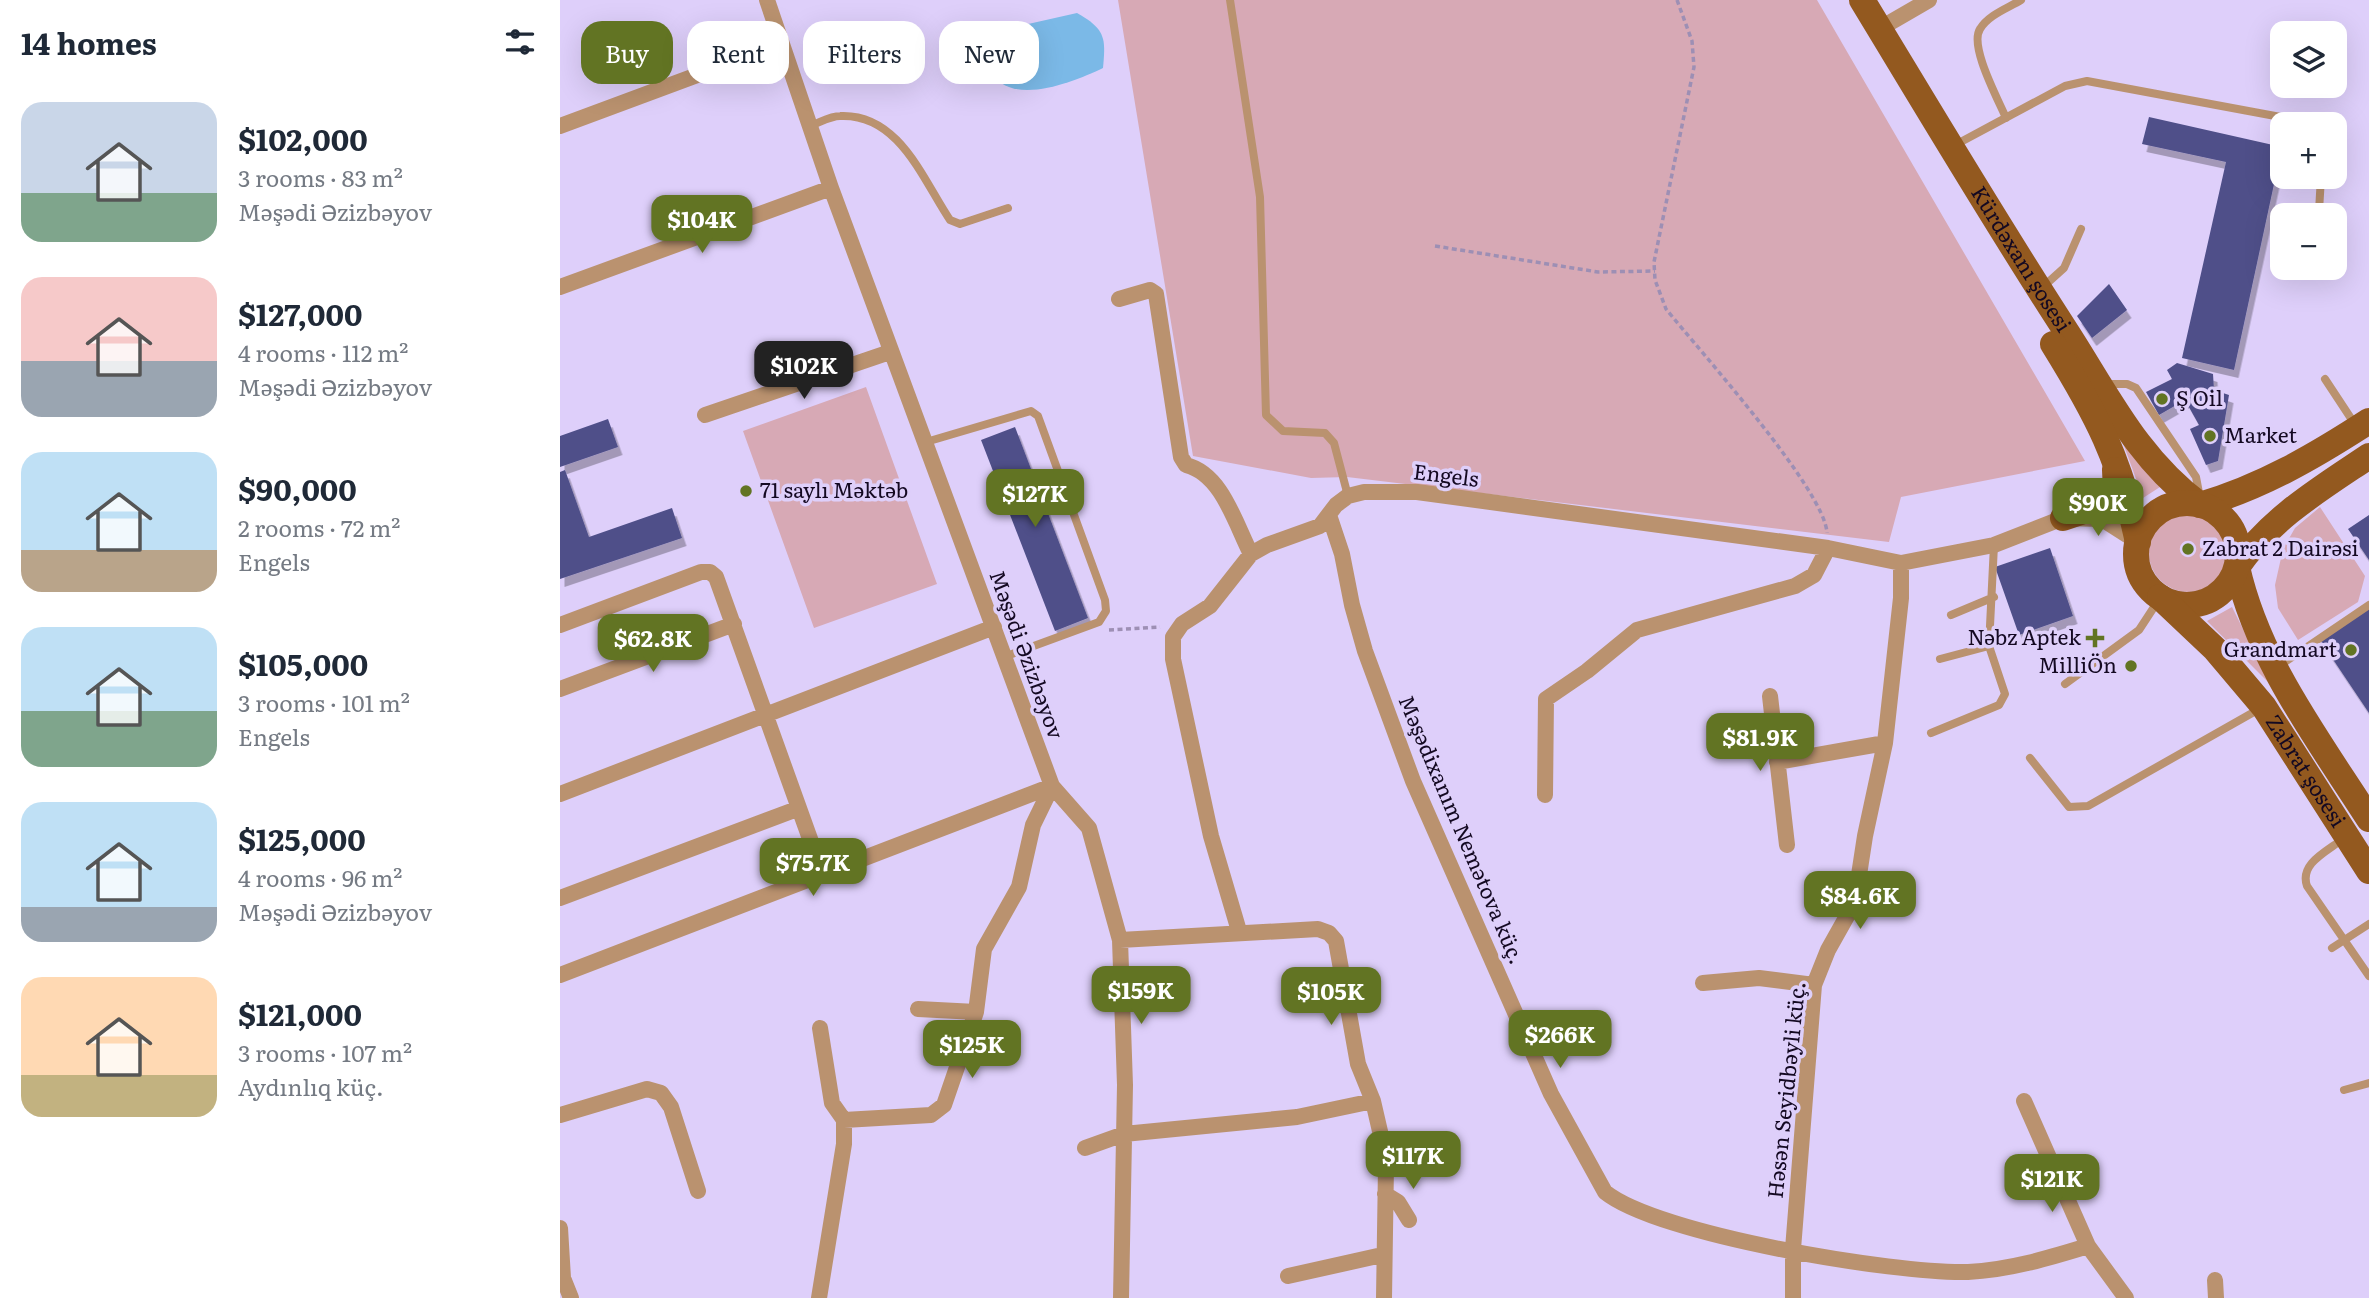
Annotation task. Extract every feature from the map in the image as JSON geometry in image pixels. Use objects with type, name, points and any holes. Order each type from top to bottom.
[{"type":"main road","points":[[1841,0],[2095,412],[2114,454],[2138,542],[2139,573],[2148,587],[2160,597],[2190,605],[2206,602],[2231,582],[2237,567],[2255,542],[2272,525],[2369,456]]},
{"type":"main road","name":"Kürdəxanı şosesi","points":[[1861,0],[2039,291],[2100,384],[2152,461],[2169,481],[2200,505]]},
{"type":"main road","points":[[2200,505],[2265,482],[2363,425]]},
{"type":"main road","points":[[2063,518],[2108,503],[2113,498],[2114,454]]},
{"type":"main road","points":[[2138,542],[2144,527],[2168,507],[2184,503],[2200,505],[2221,516],[2235,535],[2237,567]]},
{"type":"main road","name":"Zabrat şosesi","points":[[2237,567],[2254,629],[2275,669],[2369,819]]},
{"type":"main road","name":"Zabrat şosesi","points":[[2160,597],[2215,649],[2264,707],[2369,871]]},
{"type":"street","name":"Məşədi Əzizbəyov","points":[[767,0],[774,21]]},
{"type":"street","points":[[1879,29],[1928,0]]},
{"type":"street","name":"Məşədi Əzizbəyov","points":[[789,67],[890,352],[926,442],[1052,786],[1089,828],[1119,940],[1124,1134],[1121,1298]]},
{"type":"street","points":[[560,125],[687,78]]},
{"type":"street","points":[[560,287],[831,188]]},
{"type":"street","points":[[1119,299],[1150,290],[1156,293],[1181,457],[1186,465],[1199,468],[1214,482],[1251,554]]},
{"type":"street","points":[[705,415],[890,352]]},
{"type":"street","name":"Engels","points":[[1348,496],[1364,492],[1417,492],[1828,548],[1901,563],[1994,545],[2063,518]]},
{"type":"street","points":[[1239,931],[1211,836],[1173,659],[1173,637],[1178,629],[1210,606],[1251,554],[1267,544],[1321,526],[1348,496]]},
{"type":"street","name":"Məşədixanım Nemətova küç.","points":[[1329,515],[1342,554],[1365,651],[1413,781],[1550,1094],[1605,1192],[1618,1203],[1676,1223],[1793,1249],[1908,1270],[1971,1272],[2036,1262],[2088,1246]]},
{"type":"street","points":[[2063,518],[2102,519],[2138,542]]},
{"type":"street","points":[[1545,795],[1546,699],[1552,693],[1587,671],[1637,629],[1795,586],[1814,575],[1828,548]]},
{"type":"street","name":"Həsən Seyidbəyli küç.","points":[[1793,1298],[1793,1249],[1814,985],[1828,950],[1851,909],[1885,743],[1901,598],[1901,563]]},
{"type":"street","points":[[560,625],[701,572],[716,576],[797,809],[823,875]]},
{"type":"street","points":[[560,689],[734,624]]},
{"type":"street","points":[[560,794],[994,627]]},
{"type":"street","points":[[1770,696],[1787,845]]},
{"type":"street","points":[[1777,762],[1885,743]]},
{"type":"street","points":[[560,975],[1052,786]]},
{"type":"street","points":[[844,1120],[931,1115],[943,1105],[976,1012],[984,949],[1019,887],[1033,825],[1052,786]]},
{"type":"street","points":[[560,898],[797,809]]},
{"type":"street","points":[[1119,940],[1239,931],[1318,929],[1329,933],[1336,941],[1358,1064],[1373,1101],[1382,1140],[1385,1194],[1382,1255],[1384,1298]]},
{"type":"street","points":[[1703,983],[1759,978],[1814,985]]},
{"type":"street","points":[[918,1009],[976,1012]]},
{"type":"street","points":[[819,1298],[844,1144],[844,1120],[832,1104],[820,1028]]},
{"type":"street","points":[[560,1115],[647,1089],[661,1093],[671,1107],[698,1191]]},
{"type":"street","points":[[1085,1148],[1124,1134],[1297,1117],[1373,1101]]},
{"type":"street","points":[[2024,1101],[2088,1246],[2126,1298]]},
{"type":"street","points":[[1385,1194],[1398,1202],[1409,1220]]},
{"type":"street","points":[[560,1227],[563,1278],[571,1298]]},
{"type":"street","points":[[1288,1276],[1382,1255]]},
{"type":"street","points":[[2215,1280],[2216,1298]]},
{"type":"lane","points":[[1230,0],[1260,197],[1266,415],[1283,431],[1325,433],[1334,443],[1348,496]]},
{"type":"lane","points":[[2006,118],[1975,44],[1979,30],[1990,18],[2021,0]]},
{"type":"lane","points":[[1952,146],[2065,86],[2087,81],[2270,115]]},
{"type":"lane","points":[[809,126],[838,115],[860,117],[885,129],[904,145],[950,220],[960,224],[1008,208]]},
{"type":"lane","points":[[2039,291],[2064,268],[2081,229]]},
{"type":"lane","points":[[2325,379],[2363,425]]},
{"type":"lane","points":[[926,442],[1025,410],[1038,416],[1105,600],[1106,611],[1099,622],[1004,657]]},
{"type":"lane","points":[[1931,733],[1999,705],[2005,694],[1989,646],[1994,597],[1994,545]]},
{"type":"lane","points":[[1951,615],[1994,597]]},
{"type":"lane","points":[[2065,684],[2139,630],[2160,597]]},
{"type":"lane","points":[[2275,669],[2369,605]]},
{"type":"lane","points":[[1940,659],[1989,646]]},
{"type":"lane","points":[[2030,758],[2069,807],[2088,806],[2264,707]]},
{"type":"lane","points":[[2347,836],[2307,867],[2304,876],[2307,886],[2369,976]]},
{"type":"lane","points":[[2332,948],[2369,924]]},
{"type":"lane","points":[[2344,1090],[2369,1083]]},
{"type":"path","points":[[1677,0],[1692,41],[1694,67],[1655,281],[1666,309],[1807,485],[1827,523],[1828,548]]},
{"type":"path","points":[[1435,246],[1598,272],[1655,271]]},
{"type":"path","points":[[1099,622],[1113,631],[1155,627],[1178,629]]},
{"type":"shaded area","points":[[1118,0],[1817,0],[2085,461],[1901,497],[1889,542],[1347,477],[1311,478],[1193,456]]},
{"type":"shaded area","points":[[866,387],[937,584],[814,628],[743,431]]},
{"type":"shaded area","points":[[2119,432],[2160,487],[2143,498]]},
{"type":"shaded area","points":[[2320,507],[2365,576],[2358,602],[2298,640],[2278,608],[2275,585],[2283,549],[2295,528]]},
{"type":"shaded area","name":"Zabrat 2 Dairəsi","points":[[2188,514],[2203,517],[2216,525],[2224,538],[2227,553],[2224,568],[2216,581],[2203,589],[2188,592],[2173,589],[2160,581],[2152,568],[2149,553],[2152,538],[2160,525],[2173,517]]},
{"type":"shaded area","points":[[2232,607],[2271,685],[2207,621]]},
{"type":"water","points":[[1077,13],[1093,24],[1102,35],[1103,68],[1052,87],[1024,90],[1003,84],[1039,84],[1039,22]]},
{"type":"building","points":[[2149,117],[2270,144],[2270,189],[2273,189],[2234,370],[2182,358],[2226,162],[2142,144]]},
{"type":"building","points":[[2109,284],[2127,310],[2092,338],[2077,316]]},
{"type":"building","points":[[2177,363],[2213,374],[2214,390],[2229,395],[2218,461],[2206,465],[2190,429],[2199,425],[2185,400],[2159,415],[2146,392],[2172,379],[2167,370]]},
{"type":"building","points":[[608,419],[618,447],[560,467],[560,436]]},
{"type":"building","points":[[1015,427],[1088,618],[1055,631],[981,440]]},
{"type":"building","points":[[565,470],[589,537],[672,508],[682,538],[560,579],[560,472]]},
{"type":"building","points":[[2369,515],[2369,560],[2348,529]]},
{"type":"building","points":[[2050,548],[2073,616],[2019,635],[1995,567]]},
{"type":"building","points":[[2369,608],[2369,713],[2320,640]]},
{"type":"place","name":"Ş Oil","points":[[2162,399]]},
{"type":"place","name":"Market","points":[[2210,436]]},
{"type":"place","name":"71 saylı Məktəb","points":[[746,491]]},
{"type":"place","name":"Zabrat 2 Dairəsi","points":[[2188,549]]},
{"type":"place","name":"Nəbz Aptek","points":[[2095,638]]},
{"type":"place","name":"Grandmart","points":[[2351,650]]},
{"type":"place","name":"MilliÖn","points":[[2131,666]]}]
